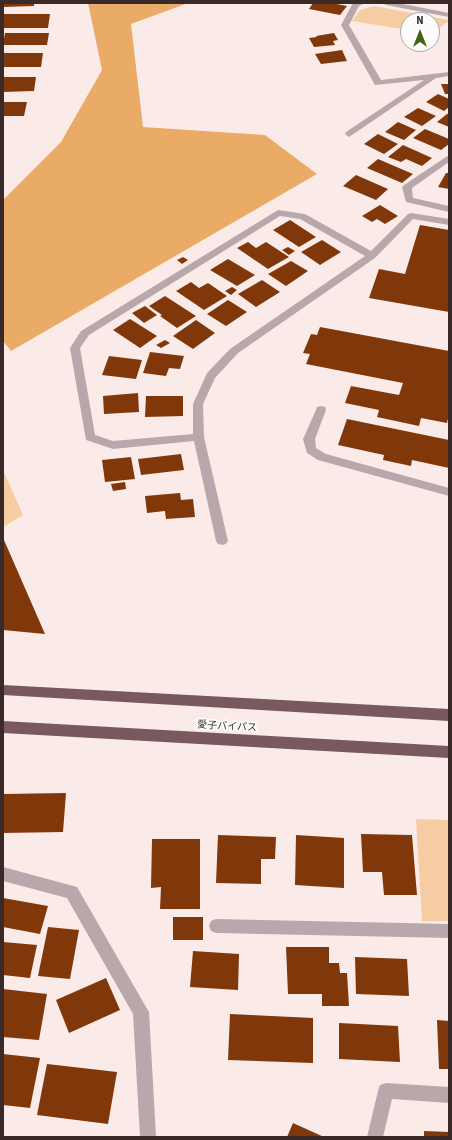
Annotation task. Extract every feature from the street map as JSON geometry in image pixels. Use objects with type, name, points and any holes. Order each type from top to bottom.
[{"type":"highway","points":[[3,690],[449,715]]},
{"type":"highway","name":"愛子バイパス","points":[[3,727],[449,752]]},
{"type":"street","points":[[361,3],[356,4],[345,25],[378,83],[449,74]]},
{"type":"street","points":[[386,3],[449,15]]},
{"type":"street","points":[[348,134],[435,76]]},
{"type":"street","points":[[449,158],[407,187],[409,200],[449,209]]},
{"type":"street","points":[[199,437],[113,445],[90,437],[74,348],[85,333],[278,212],[302,216],[372,256]]},
{"type":"street","points":[[222,541],[199,437],[198,404],[211,376],[234,351],[372,256],[411,216],[449,222]]},
{"type":"street","points":[[320,410],[309,439],[311,450],[322,456],[449,492]]},
{"type":"street","points":[[3,874],[72,892],[141,1012],[148,1137]]},
{"type":"street","points":[[216,926],[449,931]]},
{"type":"street","points":[[375,1137],[386,1091],[449,1096]]},
{"type":"shaded area","points":[[88,3],[188,3],[131,24],[143,127],[265,135],[317,174],[11,351],[3,341],[3,200],[61,142],[102,70]]},
{"type":"shaded area","points":[[374,6],[406,12],[400,12],[400,29],[352,21],[360,10]]},
{"type":"shaded area","points":[[440,18],[449,21],[440,27]]},
{"type":"shaded area","points":[[3,470],[23,515],[3,527]]},
{"type":"shaded area","points":[[416,819],[449,820],[449,921],[422,921]]},
{"type":"building","points":[[3,3],[34,3],[34,6],[3,7]]},
{"type":"building","points":[[313,3],[331,3],[347,6],[340,15],[309,9]]},
{"type":"building","points":[[3,14],[50,14],[48,28],[3,28]]},
{"type":"building","points":[[5,33],[49,33],[47,45],[3,45]]},
{"type":"building","points":[[334,33],[338,40],[333,41],[335,45],[314,47],[309,38],[317,37],[316,36]]},
{"type":"building","points":[[342,50],[347,61],[321,64],[315,54]]},
{"type":"building","points":[[3,53],[43,53],[41,67],[3,67]]},
{"type":"building","points":[[3,77],[36,77],[34,91],[3,92]]},
{"type":"building","points":[[441,84],[449,84],[449,94],[445,94]]},
{"type":"building","points":[[438,94],[449,99],[449,107],[444,111],[426,102]]},
{"type":"building","points":[[3,102],[27,102],[24,116],[3,116]]},
{"type":"building","points":[[418,108],[436,116],[422,126],[404,117]]},
{"type":"building","points":[[449,114],[449,127],[437,122]]},
{"type":"building","points":[[398,122],[416,130],[404,140],[385,132]]},
{"type":"building","points":[[425,129],[449,139],[449,144],[441,150],[413,138]]},
{"type":"building","points":[[378,134],[398,144],[384,154],[364,144]]},
{"type":"building","points":[[403,145],[432,158],[422,166],[406,159],[401,162],[388,157]]},
{"type":"building","points":[[378,159],[413,174],[402,183],[367,168]]},
{"type":"building","points":[[446,173],[449,173],[449,189],[438,187]]},
{"type":"building","points":[[356,175],[388,189],[376,200],[343,186]]},
{"type":"building","points":[[380,205],[398,216],[385,224],[377,219],[372,222],[362,216]]},
{"type":"building","points":[[290,220],[316,237],[299,247],[273,230]]},
{"type":"building","points":[[420,225],[449,230],[449,312],[369,298],[379,269],[405,274]]},
{"type":"building","points":[[322,240],[341,252],[320,265],[301,252]]},
{"type":"building","points":[[248,242],[256,248],[266,242],[289,257],[268,269],[237,248]]},
{"type":"building","points":[[288,247],[295,251],[289,255],[282,250]]},
{"type":"building","points":[[183,257],[188,260],[182,264],[177,260]]},
{"type":"building","points":[[228,259],[255,275],[237,286],[210,270]]},
{"type":"building","points":[[291,261],[308,271],[286,286],[268,274]]},
{"type":"building","points":[[262,280],[280,292],[256,307],[238,294]]},
{"type":"building","points":[[191,282],[199,288],[208,283],[227,296],[204,310],[176,291]]},
{"type":"building","points":[[232,287],[237,290],[231,295],[225,291]]},
{"type":"building","points":[[165,296],[196,316],[177,328],[149,306]]},
{"type":"building","points":[[228,300],[247,312],[226,326],[207,314]]},
{"type":"building","points":[[145,306],[157,315],[144,323],[132,313]]},
{"type":"building","points":[[130,319],[157,336],[140,348],[113,330]]},
{"type":"building","points":[[196,320],[215,333],[193,349],[173,336]]},
{"type":"building","points":[[320,327],[449,351],[449,414],[447,423],[421,418],[419,426],[377,417],[379,410],[345,403],[351,386],[399,395],[403,383],[306,364],[310,354],[303,353],[311,334],[317,335]]},
{"type":"building","points":[[165,340],[170,343],[161,348],[156,345]]},
{"type":"building","points":[[150,352],[184,356],[180,369],[169,368],[166,376],[143,373]]},
{"type":"building","points":[[109,356],[142,360],[136,379],[102,375]]},
{"type":"building","points":[[138,393],[139,412],[104,414],[103,396]]},
{"type":"building","points":[[146,396],[183,396],[183,416],[145,417]]},
{"type":"building","points":[[347,419],[449,440],[449,468],[412,460],[411,466],[383,460],[384,455],[338,445]]},
{"type":"building","points":[[181,454],[184,470],[141,475],[138,459]]},
{"type":"building","points":[[131,457],[135,479],[105,482],[102,460]]},
{"type":"building","points":[[125,482],[126,489],[113,491],[111,484]]},
{"type":"building","points":[[180,493],[181,500],[193,499],[195,517],[166,519],[165,511],[147,513],[145,496]]},
{"type":"building","points":[[4,540],[45,634],[3,630]]},
{"type":"building","points":[[66,793],[63,832],[3,833],[3,794]]},
{"type":"building","points":[[361,834],[412,835],[417,895],[384,895],[382,872],[363,872]]},
{"type":"building","points":[[218,835],[276,837],[275,859],[261,859],[261,884],[216,883]]},
{"type":"building","points":[[296,835],[344,838],[344,888],[295,885]]},
{"type":"building","points":[[152,839],[200,839],[200,909],[160,909],[161,887],[151,888]]},
{"type":"building","points":[[3,898],[48,906],[40,934],[3,927]]},
{"type":"building","points":[[173,917],[203,917],[203,940],[173,940]]},
{"type":"building","points":[[48,927],[79,930],[70,979],[38,976]]},
{"type":"building","points":[[3,942],[37,945],[30,978],[3,975]]},
{"type":"building","points":[[286,947],[329,947],[329,963],[339,963],[340,973],[347,973],[349,1006],[322,1006],[322,994],[288,994]]},
{"type":"building","points":[[193,951],[239,954],[238,990],[190,987]]},
{"type":"building","points":[[355,957],[407,959],[409,996],[356,994]]},
{"type":"building","points":[[106,978],[120,1010],[69,1033],[56,1000]]},
{"type":"building","points":[[3,989],[47,994],[39,1040],[3,1037]]},
{"type":"building","points":[[230,1014],[313,1018],[313,1063],[228,1060]]},
{"type":"building","points":[[437,1020],[449,1021],[449,1069],[439,1069]]},
{"type":"building","points":[[339,1023],[398,1026],[400,1062],[339,1059]]},
{"type":"building","points":[[3,1054],[40,1058],[30,1108],[3,1105]]},
{"type":"building","points":[[47,1064],[117,1072],[108,1124],[37,1115]]},
{"type":"building","points":[[293,1123],[324,1137],[287,1137]]},
{"type":"building","points":[[424,1131],[449,1132],[449,1137],[424,1137]]}]
